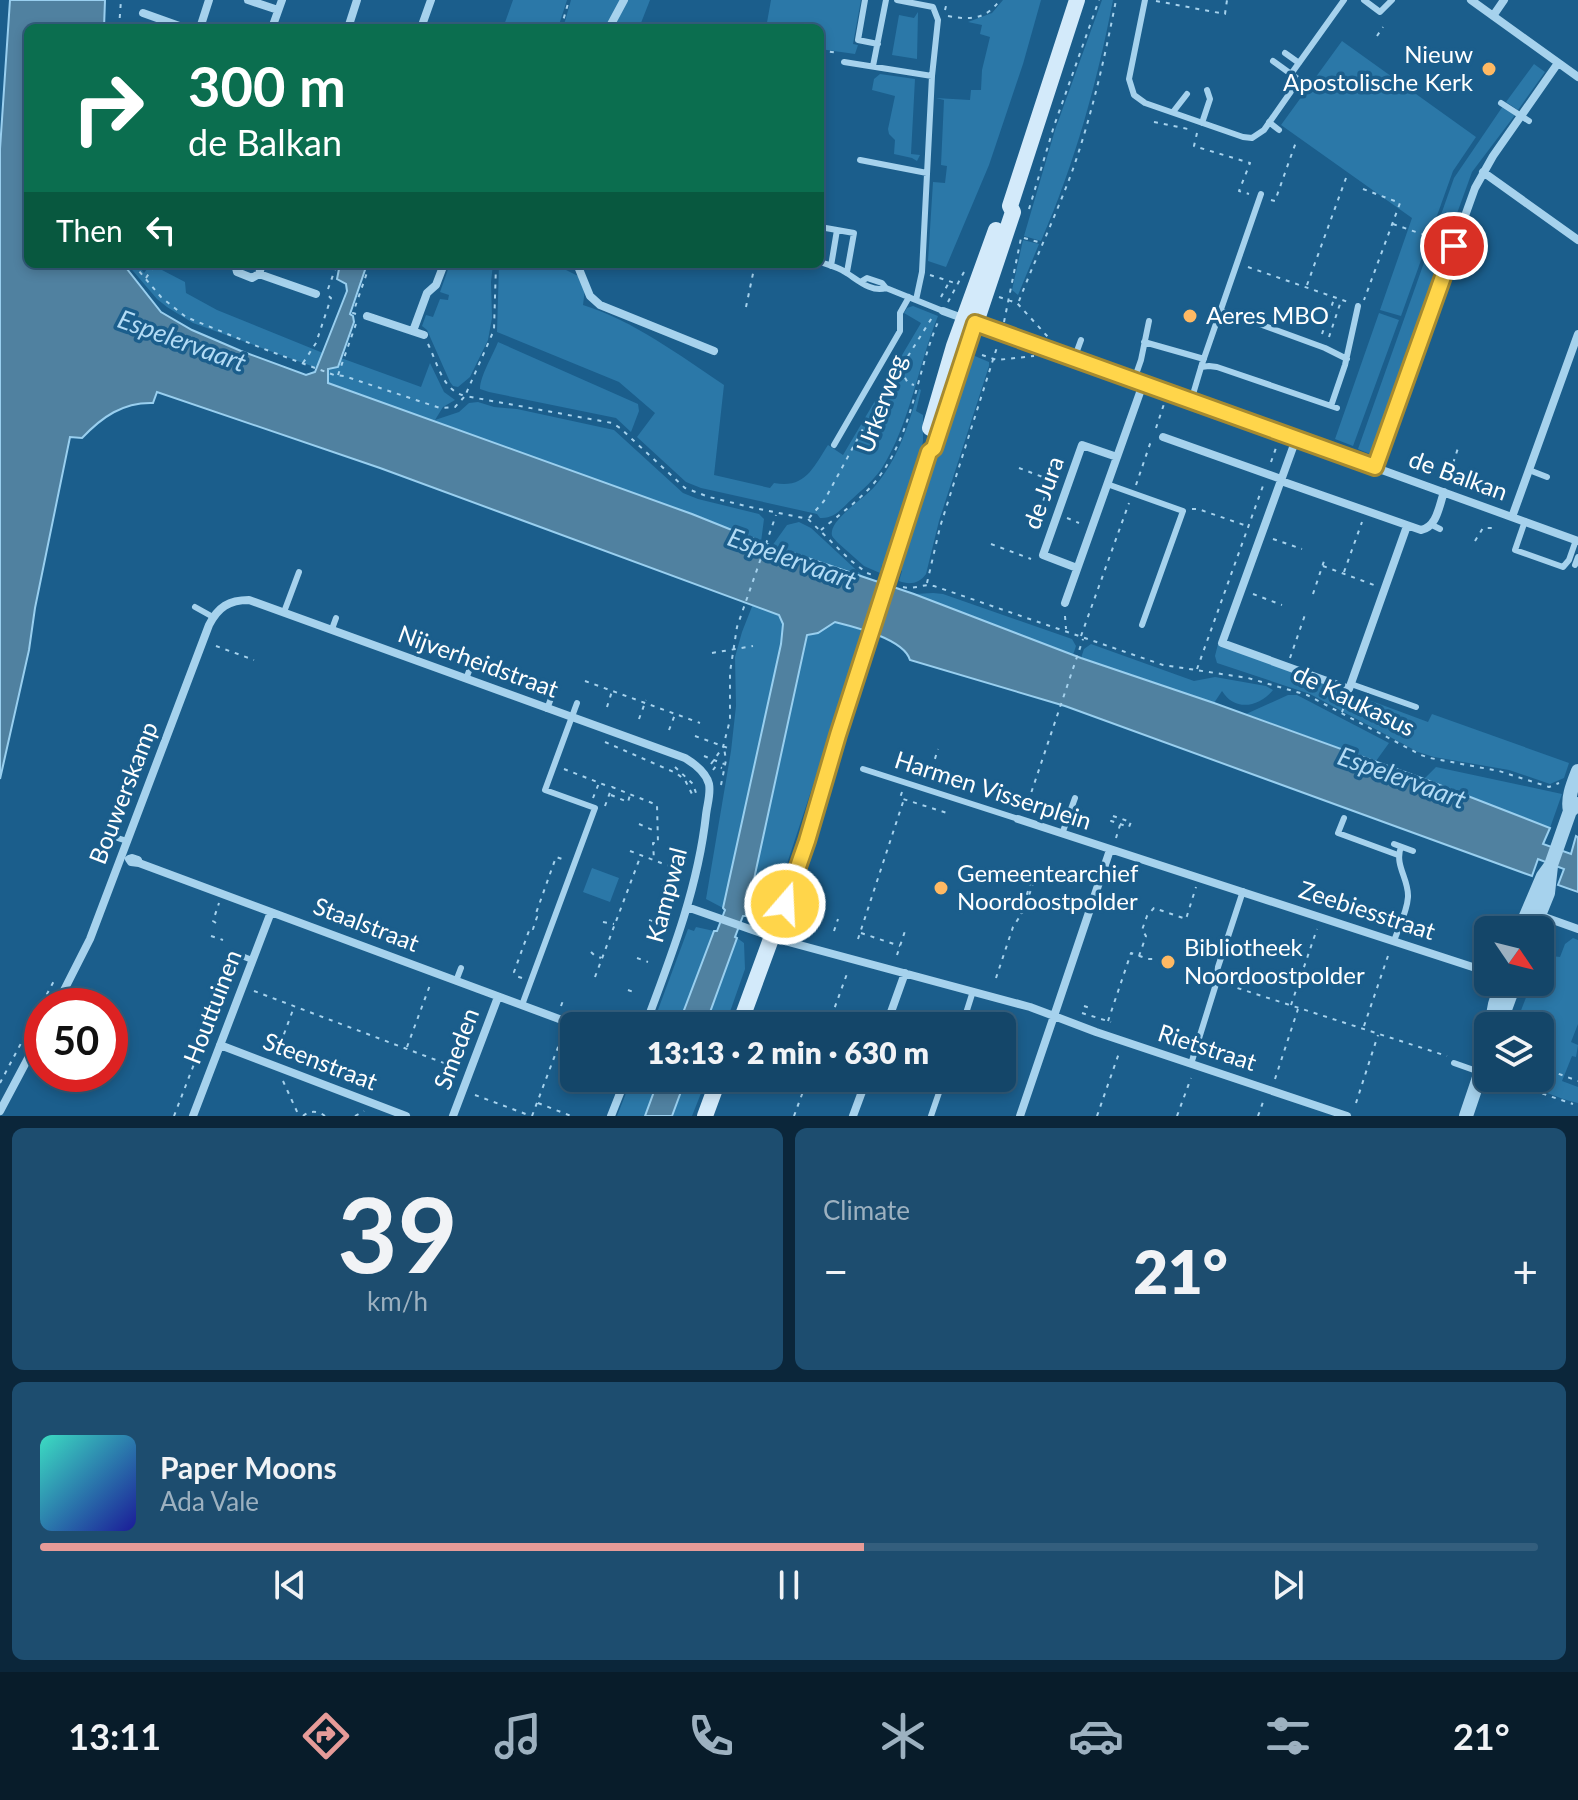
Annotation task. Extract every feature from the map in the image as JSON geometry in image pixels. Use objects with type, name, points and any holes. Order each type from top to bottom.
[{"type":"main road","name":"Urkerweg","points":[[744,1012],[807,841],[929,452],[926,446],[954,346],[970,321],[1005,208],[1010,206],[1077,0]]},
{"type":"main road","points":[[705,1116],[714,1092]]},
{"type":"street","points":[[201,24],[209,0]]},
{"type":"street","points":[[248,0],[278,10]]},
{"type":"street","points":[[273,24],[282,0]]},
{"type":"street","points":[[349,24],[357,0]]},
{"type":"street","points":[[422,24],[431,0]]},
{"type":"street","points":[[611,24],[624,0]]},
{"type":"street","points":[[1471,0],[1578,77]]},
{"type":"street","points":[[1493,16],[1504,0]]},
{"type":"street","points":[[143,13],[174,24]]},
{"type":"street","points":[[1375,467],[1475,188],[1483,172],[1525,118],[1558,63]]},
{"type":"street","points":[[1483,172],[1578,240]]},
{"type":"street","points":[[236,268],[237,272],[252,278],[259,274],[261,268]]},
{"type":"street","points":[[413,331],[427,293],[436,285],[442,268]]},
{"type":"street","points":[[579,268],[590,296],[600,305],[714,351]]},
{"type":"street","points":[[259,274],[321,293]]},
{"type":"street","points":[[939,311],[970,321]]},
{"type":"street","points":[[367,316],[424,335]]},
{"type":"street","name":"de Balkan","points":[[970,321],[1577,540]]},
{"type":"street","points":[[1512,517],[1578,334]]},
{"type":"street","points":[[1065,603],[1117,457],[1139,382]]},
{"type":"street","points":[[1163,437],[1423,530],[1436,527],[1444,492]]},
{"type":"street","name":"de Kaukasus","points":[[1296,439],[1222,643],[1350,689],[1407,526]]},
{"type":"street","name":"de Jura","points":[[1077,568],[1043,555],[1082,445],[1117,457]]},
{"type":"street","name":"Nijverheidstraat","points":[[234,601],[256,601],[685,758],[708,770]]},
{"type":"street","name":"Bouwerskamp","points":[[65,988],[125,857],[127,841],[206,629],[224,605],[234,601]]},
{"type":"street","name":"Kampwal","points":[[650,1012],[687,907],[710,795],[708,770]]},
{"type":"street","points":[[1534,916],[1543,876],[1551,865],[1574,808],[1569,800],[1578,771]]},
{"type":"street","name":"Harmen Visserplein","points":[[1018,819],[1067,837],[1112,848],[1139,862],[1175,874],[1232,888]]},
{"type":"street","name":"Harmen Visserplein","points":[[1020,1116],[1112,848]]},
{"type":"street","name":"Staalstraat","points":[[125,857],[498,997],[525,998],[560,1016]]},
{"type":"street","name":"Zeebiesstraat","points":[[1232,888],[1392,945],[1474,970]]},
{"type":"street","points":[[687,907],[773,938],[973,991],[1054,1016]]},
{"type":"street","name":"Houttuinen","points":[[193,1116],[217,1043],[271,912]]},
{"type":"street","points":[[1534,913],[1578,929]]},
{"type":"street","points":[[891,1012],[905,973]]},
{"type":"street","name":"Smeden","points":[[453,1116],[498,997]]},
{"type":"street","name":"Rietstraat","points":[[1054,1016],[1347,1116]]},
{"type":"street","name":"Steenstraat","points":[[217,1043],[406,1116]]},
{"type":"street","points":[[0,1111],[24,1067]]},
{"type":"street","points":[[611,1116],[620,1092]]},
{"type":"street","points":[[853,1116],[862,1092]]},
{"type":"street","points":[[1466,1116],[1476,1092]]},
{"type":"lane","points":[[865,0],[858,40],[878,44]]},
{"type":"lane","points":[[873,66],[886,0]]},
{"type":"lane","points":[[834,445],[900,331],[900,313],[913,299],[922,272],[932,76],[938,20],[933,7],[897,0]]},
{"type":"lane","points":[[1145,0],[1129,85],[1141,101],[1252,138],[1261,133],[1299,80],[1273,61]]},
{"type":"lane","points":[[1291,74],[1344,0]]},
{"type":"lane","points":[[1364,0],[1380,12],[1392,0]]},
{"type":"lane","points":[[1374,17],[1379,10]]},
{"type":"lane","points":[[1285,53],[1299,63]]},
{"type":"lane","points":[[844,62],[932,76]]},
{"type":"lane","points":[[1202,123],[1210,99],[1207,90]]},
{"type":"lane","points":[[1173,112],[1187,94]]},
{"type":"lane","points":[[1501,103],[1525,118]]},
{"type":"lane","points":[[1269,122],[1279,130]]},
{"type":"lane","points":[[860,160],[927,173]]},
{"type":"lane","points":[[1191,401],[1261,196]]},
{"type":"lane","points":[[824,228],[854,233],[847,272]]},
{"type":"lane","points":[[831,266],[837,230]]},
{"type":"lane","points":[[824,263],[862,281],[867,278],[882,283],[886,288],[939,311]]},
{"type":"lane","points":[[1201,367],[1217,367],[1334,407],[1358,306]]},
{"type":"lane","points":[[1221,310],[1321,346],[1347,359]]},
{"type":"lane","points":[[1139,382],[1149,321]]},
{"type":"lane","points":[[1074,359],[1081,340]]},
{"type":"lane","points":[[1144,342],[1204,359]]},
{"type":"lane","points":[[1529,470],[1547,477]]},
{"type":"lane","points":[[1107,484],[1183,511],[1142,625]]},
{"type":"lane","points":[[1525,521],[1515,550],[1563,567],[1577,540]]},
{"type":"lane","points":[[1575,565],[1578,557]]},
{"type":"lane","points":[[284,612],[299,572]]},
{"type":"lane","points":[[195,607],[213,617]]},
{"type":"lane","points":[[332,629],[336,618]]},
{"type":"lane","points":[[466,679],[472,663]]},
{"type":"lane","name":"de Kaukasus","points":[[1350,689],[1416,707]]},
{"type":"lane","points":[[547,709],[553,693]]},
{"type":"lane","points":[[525,998],[595,808],[545,790],[577,703]]},
{"type":"lane","name":"Harmen Visserplein","points":[[863,769],[1018,819]]},
{"type":"lane","points":[[1067,837],[1075,798]]},
{"type":"lane","points":[[1344,818],[1338,833],[1398,855]]},
{"type":"lane","points":[[105,834],[127,841]]},
{"type":"lane","points":[[1392,945],[1408,899],[1397,846],[1413,851]]},
{"type":"lane","points":[[1191,1064],[1243,891]]},
{"type":"lane","points":[[234,956],[252,960]]},
{"type":"lane","points":[[456,981],[461,968]]},
{"type":"lane","points":[[966,1012],[973,991]]},
{"type":"lane","points":[[1455,1061],[1474,1070]]},
{"type":"lane","points":[[931,1116],[939,1092]]},
{"type":"path","points":[[119,24],[121,0]]},
{"type":"path","points":[[562,24],[569,0]]},
{"type":"path","points":[[944,17],[965,19],[987,14],[1000,0]]},
{"type":"path","points":[[1028,212],[1054,126],[1099,0]]},
{"type":"path","points":[[1019,301],[1065,190],[1083,136],[1102,70],[1116,0]]},
{"type":"path","points":[[1151,0],[1225,14],[1227,0]]},
{"type":"path","points":[[946,8],[947,2]]},
{"type":"path","points":[[120,10],[126,11]]},
{"type":"path","points":[[964,25],[965,19]]},
{"type":"path","points":[[1377,36],[1383,27]]},
{"type":"path","points":[[1154,122],[1197,131],[1194,146],[1250,163],[1239,191],[1275,201],[1296,142]]},
{"type":"path","points":[[1306,287],[1346,178]]},
{"type":"path","points":[[1237,263],[1362,307],[1400,203],[1363,189]]},
{"type":"path","points":[[1392,224],[1433,238]]},
{"type":"path","points":[[1003,326],[1022,238],[1043,243]]},
{"type":"path","points":[[136,268],[167,303],[186,317],[303,364],[440,408],[455,407],[465,396],[494,330],[496,268]]},
{"type":"path","points":[[145,279],[152,268]]},
{"type":"path","points":[[303,364],[316,343],[331,298],[321,293],[335,268]]},
{"type":"path","points":[[746,307],[754,268]]},
{"type":"path","points":[[928,274],[963,285]]},
{"type":"path","points":[[808,519],[824,501],[849,452],[939,311],[948,284]]},
{"type":"path","points":[[1321,346],[1335,297]]},
{"type":"path","points":[[1008,300],[1020,305],[1055,345]]},
{"type":"path","points":[[1321,346],[1342,300]]},
{"type":"path","name":"Urkerweg","points":[[820,530],[870,488],[891,459],[902,433],[939,311]]},
{"type":"path","points":[[424,335],[447,387],[455,393],[609,422],[620,428],[688,490],[776,514],[808,519],[867,573],[888,579]]},
{"type":"path","points":[[927,584],[940,527],[1000,339]]},
{"type":"path","points":[[994,359],[1044,355]]},
{"type":"path","points":[[336,375],[341,368]]},
{"type":"path","points":[[900,369],[908,383],[914,385]]},
{"type":"path","points":[[1156,428],[1165,403]]},
{"type":"path","points":[[1269,468],[1281,433]]},
{"type":"path","points":[[1135,487],[1153,437]]},
{"type":"path","points":[[1447,480],[1459,445]]},
{"type":"path","points":[[1019,468],[1062,484]]},
{"type":"path","points":[[1050,480],[1040,505],[1053,509]]},
{"type":"path","points":[[1197,670],[1265,480]]},
{"type":"path","points":[[1030,806],[1082,636],[1131,498]]},
{"type":"path","points":[[1198,509],[1248,527]]},
{"type":"path","points":[[726,754],[731,710],[730,672],[737,627],[776,514]]},
{"type":"path","points":[[1063,517],[1086,525]]},
{"type":"path","points":[[1344,574],[1364,518]]},
{"type":"path","points":[[1475,541],[1483,528],[1493,528],[1494,524]]},
{"type":"path","points":[[1272,539],[1302,549]]},
{"type":"path","points":[[991,544],[1036,561]]},
{"type":"path","points":[[1313,594],[1325,558]]},
{"type":"path","points":[[1323,566],[1380,587]]},
{"type":"path","points":[[934,586],[937,578]]},
{"type":"path","name":"de Kaukasus","points":[[888,579],[911,588],[927,584],[934,586],[1163,665],[1262,681],[1307,695],[1421,755],[1499,771],[1549,787]]},
{"type":"path","points":[[1253,594],[1282,605]]},
{"type":"path","points":[[1065,603],[1065,632]]},
{"type":"path","points":[[1291,655],[1306,612]]},
{"type":"path","points":[[216,646],[254,660]]},
{"type":"path","points":[[712,653],[753,646]]},
{"type":"path","points":[[1191,669],[1193,664]]},
{"type":"path","points":[[485,665],[494,667],[491,676]]},
{"type":"path","points":[[585,681],[700,723]]},
{"type":"path","points":[[607,707],[613,689]]},
{"type":"path","points":[[1342,713],[1350,689]]},
{"type":"path","points":[[639,719],[645,701]]},
{"type":"path","points":[[669,730],[676,713]]},
{"type":"path","points":[[695,736],[726,747]]},
{"type":"path","points":[[602,741],[676,773],[685,780],[692,794]]},
{"type":"path","points":[[613,741],[677,768],[693,784]]},
{"type":"path","points":[[708,770],[726,747]]},
{"type":"path","points":[[925,789],[938,749]]},
{"type":"path","points":[[708,770],[716,763]]},
{"type":"path","points":[[716,763],[723,766],[716,763]]},
{"type":"path","points":[[563,769],[657,805],[658,843],[653,843],[654,860]]},
{"type":"path","points":[[605,807],[612,787]]},
{"type":"path","points":[[903,789],[900,798],[947,813]]},
{"type":"path","points":[[609,793],[628,802],[631,794]]},
{"type":"path","points":[[858,939],[904,799]]},
{"type":"path","points":[[1113,816],[1122,819],[1131,822],[1129,827],[1111,821],[1113,816]]},
{"type":"path","points":[[1112,848],[1122,819]]},
{"type":"path","points":[[639,824],[658,832]]},
{"type":"path","points":[[630,851],[682,871]]},
{"type":"path","points":[[595,977],[641,855]]},
{"type":"path","points":[[526,979],[516,976],[514,972],[530,928],[533,929],[535,914],[556,857],[571,862]]},
{"type":"path","points":[[996,978],[1035,872]]},
{"type":"path","points":[[662,885],[675,890]]},
{"type":"path","points":[[1139,956],[1146,936],[1142,930],[1147,916],[1154,908],[1186,919],[1197,886]]},
{"type":"path","points":[[216,923],[213,921],[218,906]]},
{"type":"path","points":[[811,924],[816,911]]},
{"type":"path","points":[[834,931],[838,919]]},
{"type":"path","points":[[649,920],[661,925]]},
{"type":"path","points":[[603,922],[615,924]]},
{"type":"path","points":[[1291,1005],[1318,925]]},
{"type":"path","points":[[897,955],[906,928]]},
{"type":"path","points":[[860,933],[900,946]]},
{"type":"path","points":[[211,936],[223,940]]},
{"type":"path","points":[[1363,1029],[1392,945]]},
{"type":"path","points":[[591,952],[602,958]]},
{"type":"path","points":[[1082,1013],[1110,1022],[1131,953],[1157,959]]},
{"type":"path","points":[[174,1116],[234,956]]},
{"type":"path","points":[[637,958],[648,962]]},
{"type":"path","points":[[833,1012],[849,965]]},
{"type":"path","points":[[0,1083],[56,977]]},
{"type":"path","points":[[1220,982],[1455,1061]]},
{"type":"path","points":[[407,1049],[430,985]]},
{"type":"path","points":[[251,990],[453,1066]]},
{"type":"path","points":[[628,990],[636,993]]},
{"type":"path","points":[[561,1006],[564,998]]},
{"type":"path","points":[[276,1055],[295,1006]]},
{"type":"path","points":[[1084,1006],[1090,1008]]},
{"type":"path","points":[[1277,1074],[1298,1008]]},
{"type":"path","points":[[1356,1103],[1378,1034]]},
{"type":"path","points":[[204,1036],[217,1043]]},
{"type":"path","points":[[475,1095],[531,1116],[560,1043]]},
{"type":"path","points":[[1097,1116],[1119,1053]]},
{"type":"path","points":[[1554,1072],[1578,1081]]},
{"type":"path","points":[[1177,1116],[1191,1077]]},
{"type":"path","points":[[283,1083],[301,1116],[309,1112],[325,1116]]},
{"type":"path","points":[[794,1116],[803,1092]]},
{"type":"path","points":[[1538,1092],[1573,1104]]},
{"type":"path","points":[[1258,1116],[1264,1101]]},
{"type":"path","points":[[537,1103],[571,1116]]},
{"type":"path","points":[[355,1116],[364,1111]]},
{"type":"shaded area","points":[[513,0],[567,0],[559,24],[504,24]]},
{"type":"shaded area","points":[[571,0],[650,0],[641,24],[564,24]]},
{"type":"shaded area","points":[[771,0],[861,0],[853,44],[858,45],[855,54],[824,50],[824,24],[767,24]]},
{"type":"shaded area","points":[[1003,0],[1041,0],[989,165],[946,267],[928,261],[933,182],[945,183],[947,166],[941,165],[944,100],[936,98],[970,100],[971,90],[981,90],[990,37],[980,34],[982,25],[968,22],[992,13]]},
{"type":"shaded area","points":[[1102,0],[1113,0],[1100,62],[1075,152],[1041,241],[1024,236],[1055,130]]},
{"type":"shaded area","points":[[918,12],[917,59],[892,55],[899,15],[914,18]]},
{"type":"shaded area","points":[[1342,41],[1476,137],[1453,171],[1401,316],[1380,310],[1412,218],[1281,125]]},
{"type":"shaded area","points":[[1534,64],[1545,72],[1518,110],[1506,102]]},
{"type":"shaded area","points":[[880,74],[915,79],[911,154],[920,155],[917,161],[894,154],[895,140],[888,129],[895,96],[872,90],[874,79]]},
{"type":"shaded area","points":[[1503,106],[1515,115],[1472,172],[1370,454],[1358,449],[1454,178]]},
{"type":"shaded area","points":[[1023,240],[1039,244],[1018,295],[1012,290]]},
{"type":"shaded area","points":[[130,268],[140,268],[144,273],[148,268],[161,268],[185,282],[186,293],[217,310],[323,353],[317,368],[193,323],[157,299]]},
{"type":"shaded area","points":[[449,268],[493,268],[492,318],[488,340],[470,377],[458,387],[450,382],[427,330],[422,326],[426,315],[433,317],[440,299],[448,300],[449,295],[440,292]]},
{"type":"shaded area","points":[[499,268],[562,268],[586,280],[583,305],[638,329],[724,385],[714,475],[770,488],[774,483],[801,480],[828,445],[843,455],[921,323],[904,313],[907,308],[913,306],[938,316],[892,451],[867,485],[837,513],[820,518],[817,514],[686,482],[637,437],[655,413],[619,382],[497,332]]},
{"type":"shaded area","points":[[1379,313],[1399,320],[1353,446],[1335,439]]},
{"type":"shaded area","points":[[498,342],[638,404],[639,411],[631,432],[616,418],[480,389]]},
{"type":"shaded area","points":[[970,354],[989,362],[989,366],[939,521],[926,574],[917,582],[899,581],[902,571],[899,569]]},
{"type":"shaded area","points":[[341,358],[421,387],[430,363],[444,392],[455,400],[443,407],[435,420],[459,412],[469,403],[478,402],[614,430],[683,493],[759,514],[764,519],[761,542],[692,514],[328,383],[328,369],[338,367]]},
{"type":"shaded area","points":[[919,389],[916,411],[923,415],[923,441],[919,461],[880,573],[864,566],[837,542],[832,531],[844,514],[875,486],[891,464]]},
{"type":"shaded area","points":[[799,522],[811,528],[866,579],[772,546],[787,525]]},
{"type":"shaded area","points":[[933,593],[1072,639],[1076,646],[1073,655],[914,594]]},
{"type":"shaded area","points":[[753,604],[779,614],[783,624],[723,908],[706,899],[731,751],[736,706],[735,657]]},
{"type":"shaded area","points":[[835,622],[864,631],[774,903],[768,901],[755,917],[746,916],[807,635],[818,633]]},
{"type":"shaded area","points":[[1091,644],[1194,681],[1215,677],[1273,690],[1261,700],[1247,705],[1233,702],[1222,691],[1214,703],[1081,658],[1084,649]]},
{"type":"shaded area","points":[[1218,644],[1428,722],[1432,714],[1569,763],[1564,778],[1550,784],[1509,770],[1418,752],[1310,694],[1217,663]]},
{"type":"shaded area","points":[[1288,695],[1297,695],[1389,743],[1376,761],[1246,714]]},
{"type":"shaded area","points":[[1436,767],[1562,794],[1550,828],[1424,779]]},
{"type":"shaded area","points":[[592,868],[619,878],[610,902],[583,892]]},
{"type":"shaded area","points":[[696,927],[714,931],[683,1012],[657,1012],[688,929],[694,931]]},
{"type":"shaded area","points":[[737,938],[744,943],[745,969],[730,1012],[710,1012]]},
{"type":"shaded area","points":[[1573,938],[1578,940],[1578,1024],[1571,1042],[1578,1045],[1576,1057],[1572,1056],[1562,1081],[1578,1087],[1578,1103],[1545,1092],[1554,1092],[1554,1012],[1520,1012],[1527,996],[1554,996],[1554,956],[1560,957],[1565,944]]},
{"type":"shaded area","points":[[626,1092],[654,1092],[645,1116],[617,1116]]},
{"type":"shaded area","points":[[681,1092],[701,1092],[692,1116],[672,1116]]},
{"type":"water","name":"Espelervaart","points":[[10,0],[105,0],[104,24],[24,24],[24,268],[126,268],[161,312],[192,330],[306,375],[315,372],[347,291],[346,284],[337,279],[339,268],[366,268],[350,314],[354,322],[338,367],[328,369],[328,383],[692,514],[772,546],[914,594],[1081,658],[1424,779],[1550,828],[1543,844],[1571,854],[1576,836],[1578,892],[1558,885],[1564,869],[1538,859],[1532,876],[1065,706],[910,660],[899,646],[889,640],[835,622],[818,633],[807,635],[746,916],[743,916],[735,937],[710,1012],[683,1012],[725,910],[781,644],[783,624],[779,615],[380,468],[157,392],[153,403],[123,408],[105,417],[82,438],[70,437],[29,650],[0,779],[0,149]]},
{"type":"water","points":[[654,1092],[681,1092],[672,1116],[645,1116]]},
{"type":"place","name":"Nieuw Apostolische Kerk","points":[[1489,69]]},
{"type":"place","name":"Aeres MBO","points":[[1190,316]]},
{"type":"place","name":"Gemeentearchief Noordoostpolder","points":[[941,888]]},
{"type":"place","name":"Bibliotheek Noordoostpolder","points":[[1168,962]]},
{"type":"route","points":[[785,904],[929,452],[934,448],[975,323],[1375,467],[1454,246]]}]
